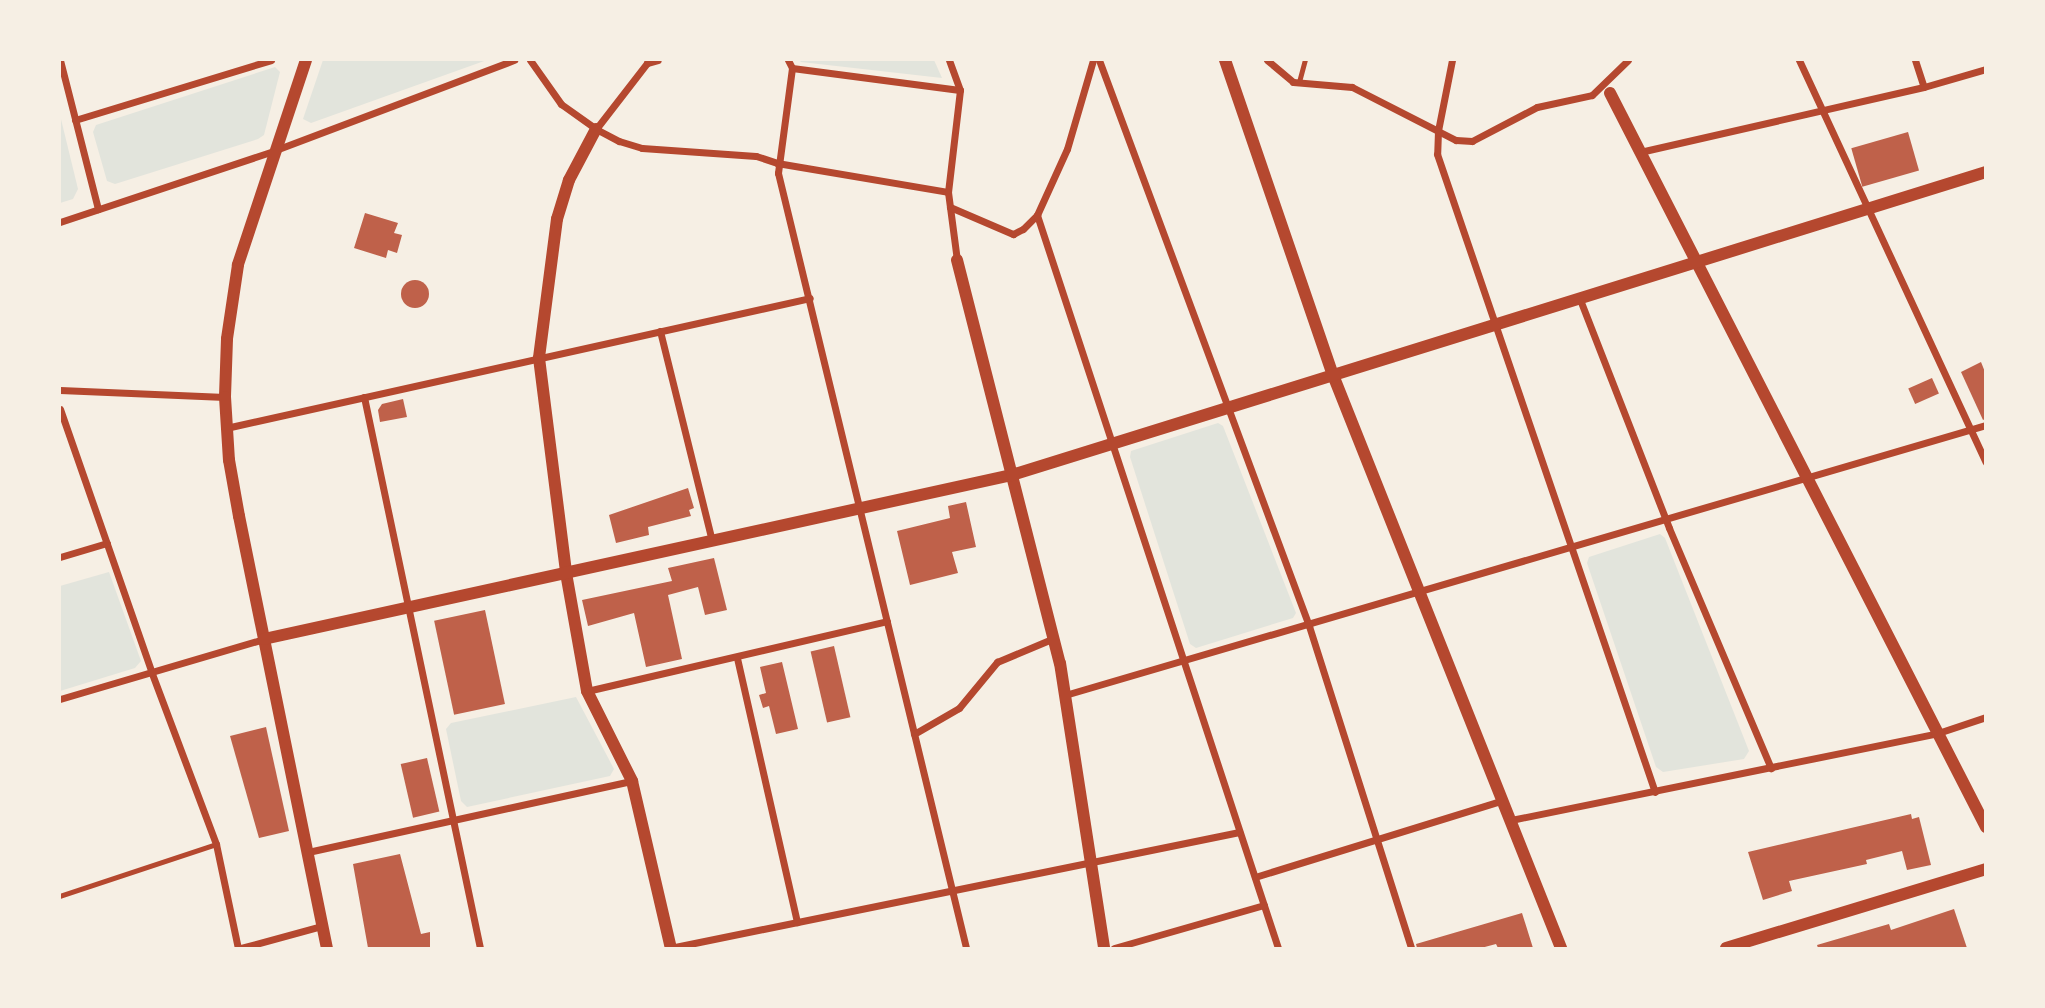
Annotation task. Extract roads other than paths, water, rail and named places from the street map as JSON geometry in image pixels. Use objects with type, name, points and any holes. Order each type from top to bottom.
[{"type":"street","points":[[60,60],[97,209]]},
{"type":"street","points":[[75,120],[271,60]]},
{"type":"street","points":[[306,60],[252,217],[230,304],[225,397],[226,428],[239,516],[327,948]]},
{"type":"street","points":[[60,222],[273,151],[514,60]]},
{"type":"street","points":[[530,60],[561,104],[596,129],[642,148],[756,156],[777,163],[948,192]]},
{"type":"street","points":[[658,60],[647,63],[596,129],[569,180],[557,219],[539,358],[566,573],[587,691],[632,781],[669,948],[1239,832]]},
{"type":"street","points":[[788,60],[792,68],[777,163],[966,948]]},
{"type":"street","points":[[949,60],[960,90],[948,192],[957,260],[1054,638],[1104,948]]},
{"type":"street","points":[[950,207],[1013,234],[1037,215],[1067,149],[1093,60]]},
{"type":"street","points":[[1099,60],[1309,626],[1411,948]]},
{"type":"street","points":[[1226,60],[1333,375],[1561,948]]},
{"type":"street","points":[[1267,60],[1293,82],[1352,87],[1438,131],[1472,142],[1538,107],[1592,95],[1607,88],[1629,60]]},
{"type":"street","points":[[1452,60],[1438,131],[1437,154],[1655,792]]},
{"type":"street","points":[[1799,60],[1986,462]]},
{"type":"street","points":[[1915,60],[1924,88]]},
{"type":"street","points":[[792,68],[960,90]]},
{"type":"street","points":[[1640,152],[1924,88],[1986,69]]},
{"type":"street","points":[[1607,88],[1986,827]]},
{"type":"street","points":[[60,699],[264,639],[1012,475],[1986,172]]},
{"type":"street","points":[[1037,215],[1278,948]]},
{"type":"street","points":[[1578,297],[1666,520],[1771,768]]},
{"type":"street","points":[[226,428],[810,298]]},
{"type":"street","points":[[660,331],[712,541]]},
{"type":"street","points":[[60,390],[225,397]]},
{"type":"street","points":[[363,397],[481,948]]},
{"type":"street","points":[[60,409],[151,671],[216,844],[239,948],[322,926]]},
{"type":"street","points":[[1065,695],[1309,626],[1986,425]]},
{"type":"street","points":[[60,557],[107,543]]},
{"type":"street","points":[[587,691],[887,621]]},
{"type":"street","points":[[915,734],[959,708],[997,662],[1054,638]]},
{"type":"street","points":[[737,658],[797,922]]},
{"type":"street","points":[[1511,820],[1938,733],[1986,717]]},
{"type":"street","points":[[308,852],[632,781]]},
{"type":"street","points":[[1255,877],[1503,800]]},
{"type":"street","points":[[1726,948],[1986,869]]},
{"type":"street","points":[[1114,948],[1264,905]]},
{"type":"lane","points":[[1299,83],[1305,60]]},
{"type":"lane","points":[[60,896],[216,844]]}]
